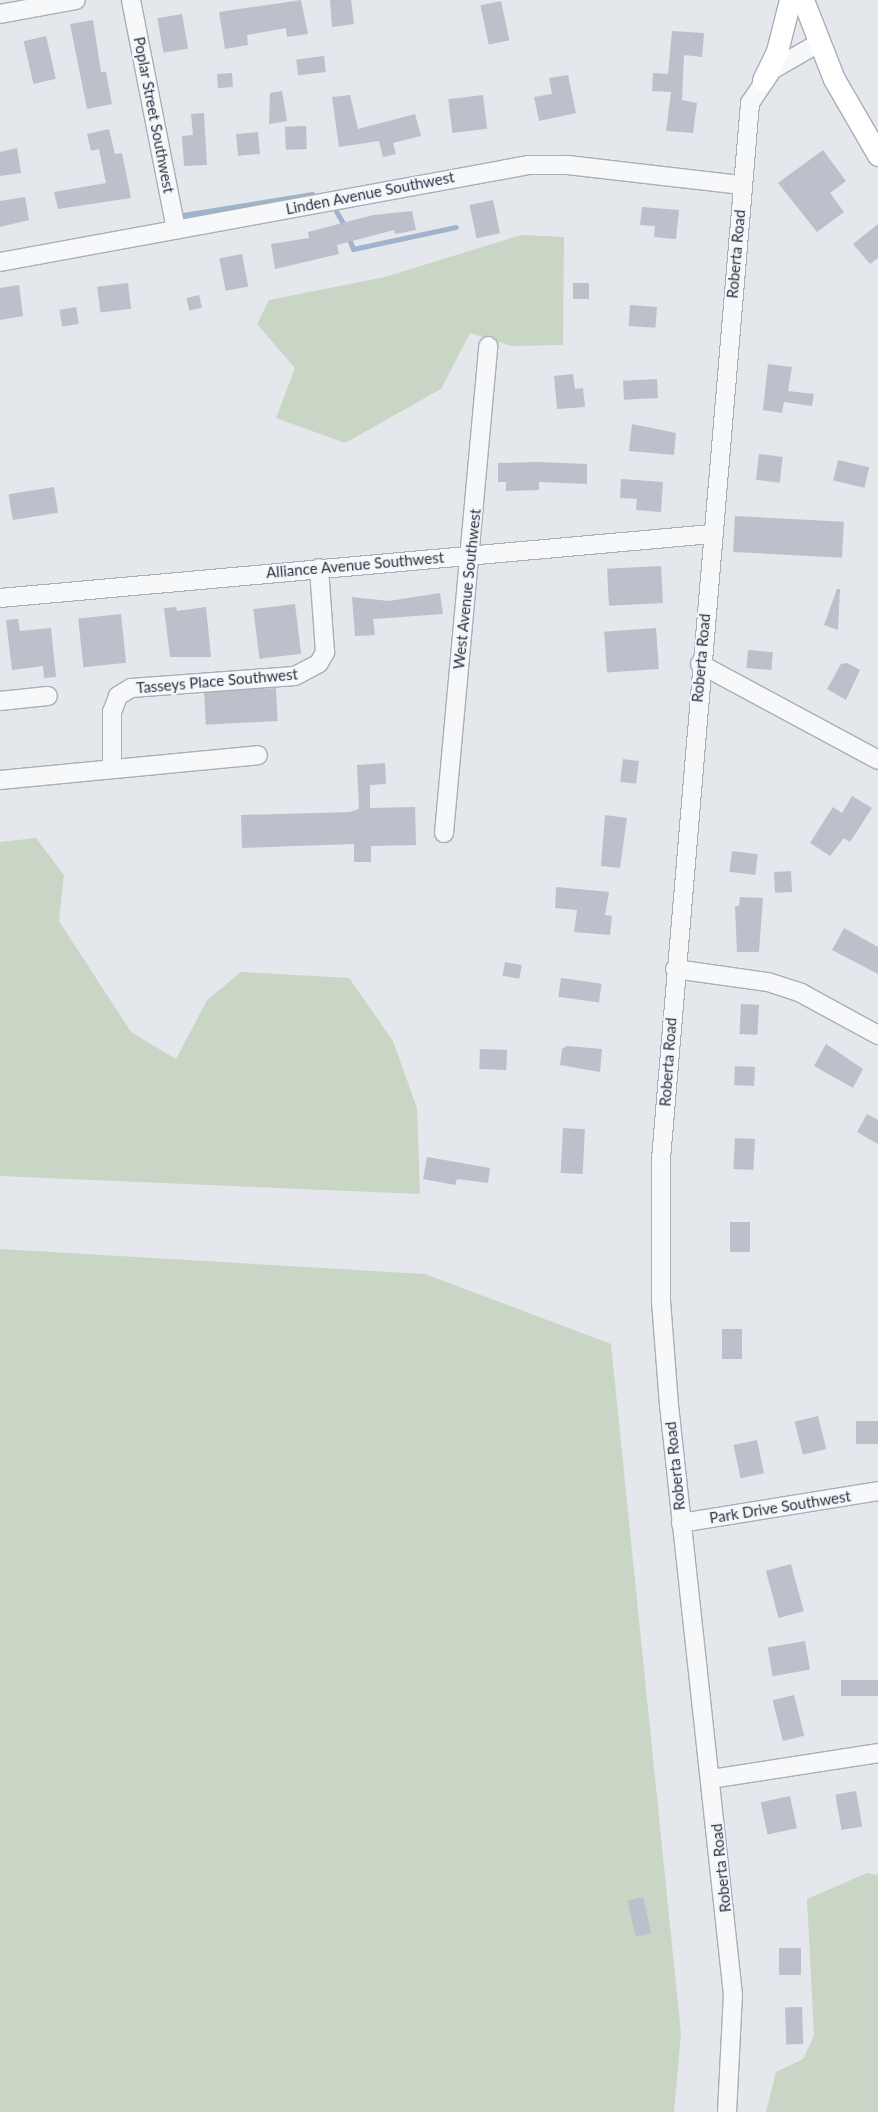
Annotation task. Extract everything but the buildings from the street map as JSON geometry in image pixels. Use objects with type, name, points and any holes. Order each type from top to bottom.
[{"type":"main road","points":[[763,80],[777,51],[790,0]]},
{"type":"main road","points":[[803,0],[817,44],[878,155]]},
{"type":"street","points":[[0,14],[76,0]]},
{"type":"street","name":"Poplar Street Southwest","points":[[131,0],[176,230]]},
{"type":"street","name":"Roberta Road","points":[[726,2112],[733,1995],[711,1779],[681,1522],[663,1321],[660,1209],[676,968],[700,664],[750,103],[763,80],[784,60],[817,44]]},
{"type":"street","name":"Linden Avenue Southwest","points":[[0,262],[530,165],[568,165],[742,185]]},
{"type":"street","name":"West Avenue Southwest","points":[[444,833],[488,346]]},
{"type":"street","name":"Alliance Avenue Southwest","points":[[0,598],[711,534]]},
{"type":"street","name":"Tasseys Place Southwest","points":[[112,767],[112,712],[118,696],[131,688],[295,676],[320,663],[325,652],[318,568]]},
{"type":"street","points":[[700,664],[878,760]]},
{"type":"street","points":[[0,701],[48,696]]},
{"type":"street","points":[[0,780],[112,767],[258,754]]},
{"type":"street","points":[[676,968],[768,982],[801,993],[878,1035]]},
{"type":"street","name":"Park Drive Southwest","points":[[681,1522],[878,1491]]},
{"type":"street","points":[[711,1779],[878,1753]]},
{"type":"green space","points":[[521,235],[564,237],[563,345],[512,346],[470,333],[441,389],[345,443],[276,418],[295,368],[257,324],[269,300],[385,277]]},
{"type":"green space","points":[[36,838],[64,875],[59,921],[131,1032],[176,1059],[207,1000],[241,972],[349,978],[393,1041],[417,1108],[420,1194],[0,1176],[0,842]]},
{"type":"green space","points":[[0,1249],[425,1274],[611,1344],[681,2034],[674,2112],[0,2112]]},
{"type":"green space","points":[[867,1873],[878,1875],[878,2112],[766,2112],[776,2072],[803,2059],[814,2036],[807,1899]]},
{"type":"waterway","points":[[183,215],[312,194]]},
{"type":"waterway","points":[[336,211],[346,228]]},
{"type":"waterway","points":[[348,236],[353,249],[456,227]]}]
